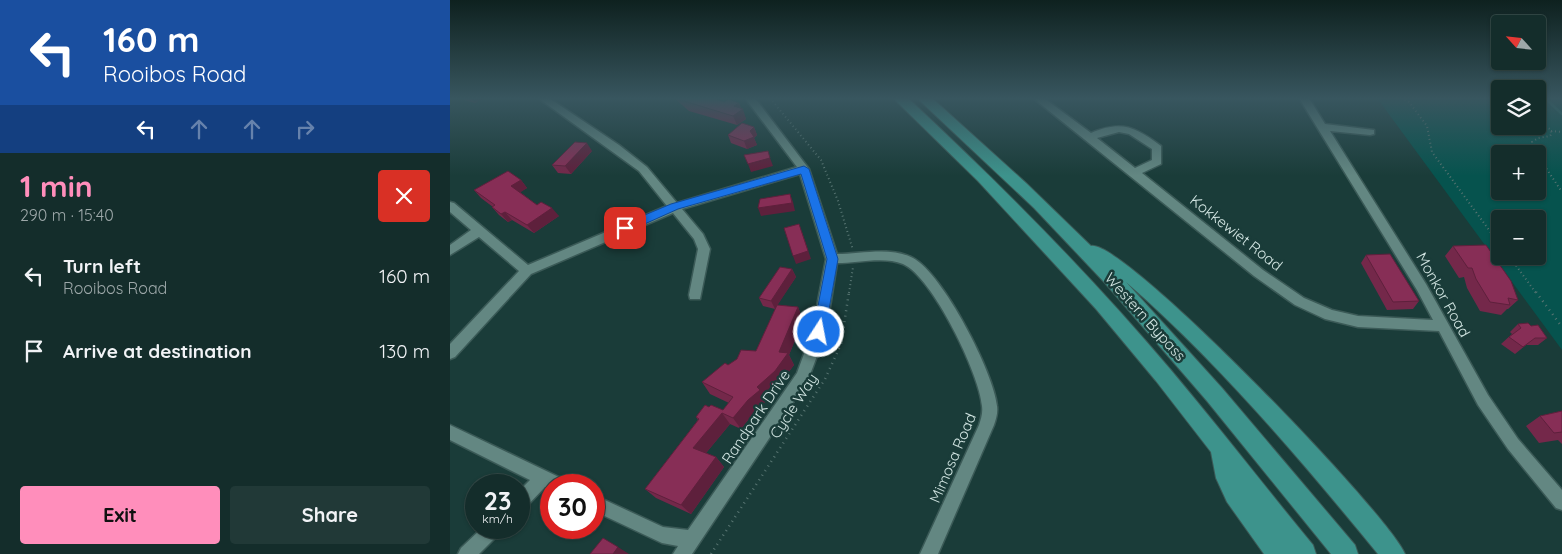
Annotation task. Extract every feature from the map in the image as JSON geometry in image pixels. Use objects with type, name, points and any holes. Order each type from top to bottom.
[{"type":"highway","name":"Western Bypass","points":[[927,124],[983,177],[1102,304],[1163,374],[1304,554]]},
{"type":"highway","name":"Western Bypass","points":[[951,124],[1076,241],[1159,331],[1248,434],[1346,554]]},
{"type":"highway","points":[[1076,241],[1118,266],[1225,366],[1280,424],[1393,554]]},
{"type":"highway","points":[[1219,447],[1227,478],[1235,494],[1278,554]]},
{"type":"street","points":[[580,124],[643,169],[702,243],[703,257],[695,295]]},
{"type":"street","name":"Randpark Drive","points":[[682,554],[803,376],[819,332],[832,259],[804,169],[770,124]]},
{"type":"street","name":"Kokkewiet Road","points":[[1072,124],[1265,277],[1307,306],[1350,320],[1371,324],[1443,326]]},
{"type":"street","name":"Monkor Road","points":[[1321,124],[1422,287],[1487,406],[1513,444],[1562,502]]},
{"type":"street","points":[[1323,127],[1370,132]]},
{"type":"street","points":[[1090,137],[1113,128],[1127,128],[1157,148],[1157,162],[1133,173]]},
{"type":"street","points":[[450,353],[527,271],[674,206],[804,169]]},
{"type":"street","points":[[450,206],[527,271]]},
{"type":"street","points":[[450,251],[478,231]]},
{"type":"street","name":"Mimosa Road","points":[[832,259],[902,259],[910,262],[924,275],[958,326],[989,404],[986,425],[929,554]]},
{"type":"street","points":[[450,432],[540,477]]},
{"type":"street","points":[[605,508],[662,535],[692,539]]},
{"type":"street","points":[[466,554],[482,539]]},
{"type":"path","name":"Cycle Way","points":[[711,554],[825,379],[841,344],[854,259],[838,201],[821,160],[791,124]]},
{"type":"path","points":[[1425,124],[1432,152],[1491,233]]},
{"type":"path","points":[[1546,128],[1551,131],[1562,132]]},
{"type":"path","points":[[1551,131],[1550,136],[1538,138],[1532,142],[1543,155],[1546,168],[1562,192]]},
{"type":"path","points":[[1516,265],[1562,328]]},
{"type":"shaded area","points":[[1396,124],[1491,124],[1491,135],[1546,135],[1546,124],[1562,124],[1562,350],[1500,265],[1546,265],[1546,210],[1491,210],[1491,253]]},
{"type":"building","points":[[741,124],[754,127],[750,131],[754,137],[744,141],[728,135]]},
{"type":"building","points":[[575,142],[587,143],[565,166],[552,165]]},
{"type":"building","points":[[768,151],[770,158],[748,164],[744,155]]},
{"type":"building","points":[[508,171],[521,180],[511,186],[537,205],[541,202],[552,208],[527,225],[505,212],[501,214],[492,207],[495,205],[474,190]]},
{"type":"building","points":[[790,194],[792,203],[758,208],[760,199]]},
{"type":"building","points":[[799,224],[808,251],[793,256],[784,228]]},
{"type":"building","points":[[1486,245],[1491,252],[1491,265],[1500,265],[1511,281],[1518,300],[1508,298],[1510,305],[1490,302],[1476,279],[1472,268],[1468,268],[1453,246]]},
{"type":"building","points":[[1390,254],[1419,301],[1393,302],[1366,255]]},
{"type":"building","points":[[780,267],[792,269],[771,301],[759,298]]},
{"type":"building","points":[[777,305],[798,307],[779,352],[788,353],[775,371],[757,387],[760,390],[748,400],[733,418],[722,413],[693,448],[716,457],[681,505],[645,489],[699,419],[696,417],[705,405],[709,407],[711,405],[723,410],[733,397],[702,382],[725,363],[728,365],[737,359],[741,350],[756,351]]},
{"type":"building","points":[[1528,323],[1531,326],[1538,325],[1547,338],[1535,338],[1523,347],[1509,337],[1521,328],[1518,324]]},
{"type":"building","points":[[1562,411],[1562,432],[1554,433],[1540,416]]},
{"type":"building","points":[[602,539],[618,547],[613,554],[590,554]]},
{"type":"route","points":[[625,228],[674,206],[804,169],[813,192],[832,259],[819,332]]}]
